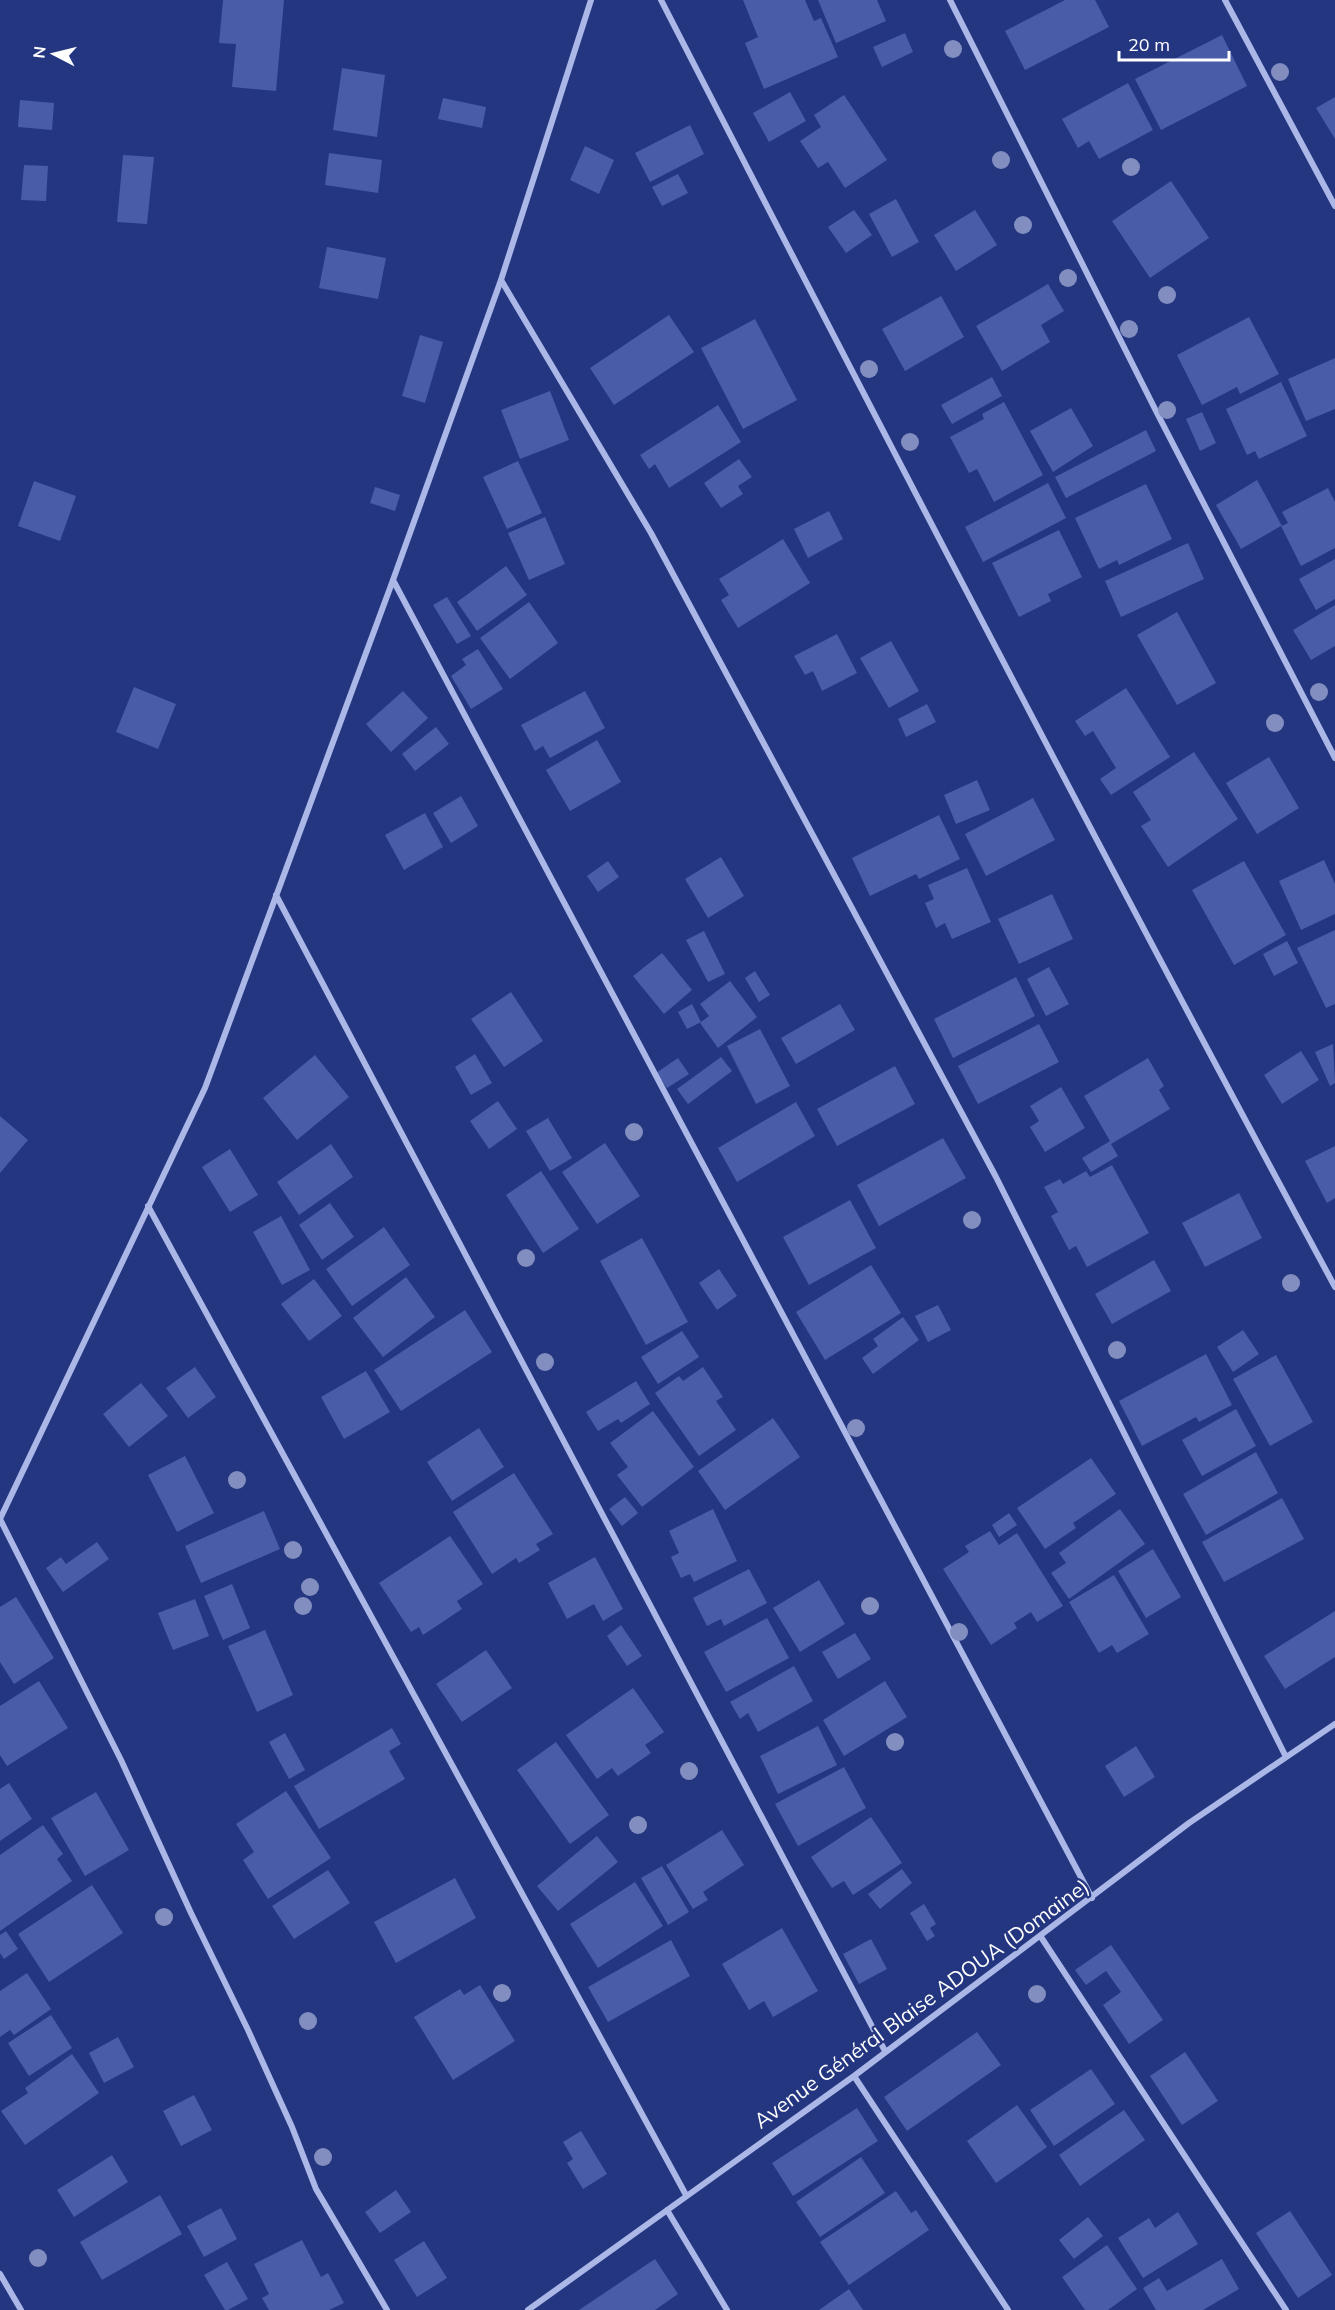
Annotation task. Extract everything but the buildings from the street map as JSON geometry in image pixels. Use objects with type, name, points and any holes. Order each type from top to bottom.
[{"type":"street","points":[[387,2310],[316,2189],[292,2127],[248,2030],[121,1760],[0,1519],[205,1088],[501,280],[591,0]]},
{"type":"street","points":[[661,0],[976,607],[1335,1287]]},
{"type":"street","points":[[950,0],[1156,411],[1335,758]]},
{"type":"street","points":[[1225,0],[1335,206]]},
{"type":"street","points":[[501,280],[651,533],[990,1166],[1286,1757]]},
{"type":"street","points":[[393,580],[1092,1898]]},
{"type":"street","points":[[276,895],[885,2051]]},
{"type":"street","points":[[148,1206],[686,2195]]},
{"type":"street","name":"Avenue Général Blaise ADOUA (Domaine)","points":[[528,2310],[854,2076],[1189,1823],[1335,1724]]},
{"type":"street","points":[[1041,1937],[1286,2310]]},
{"type":"street","points":[[854,2076],[1008,2310]]},
{"type":"street","points":[[667,2210],[727,2310]]},
{"type":"street","points":[[0,2274],[21,2310]]}]
